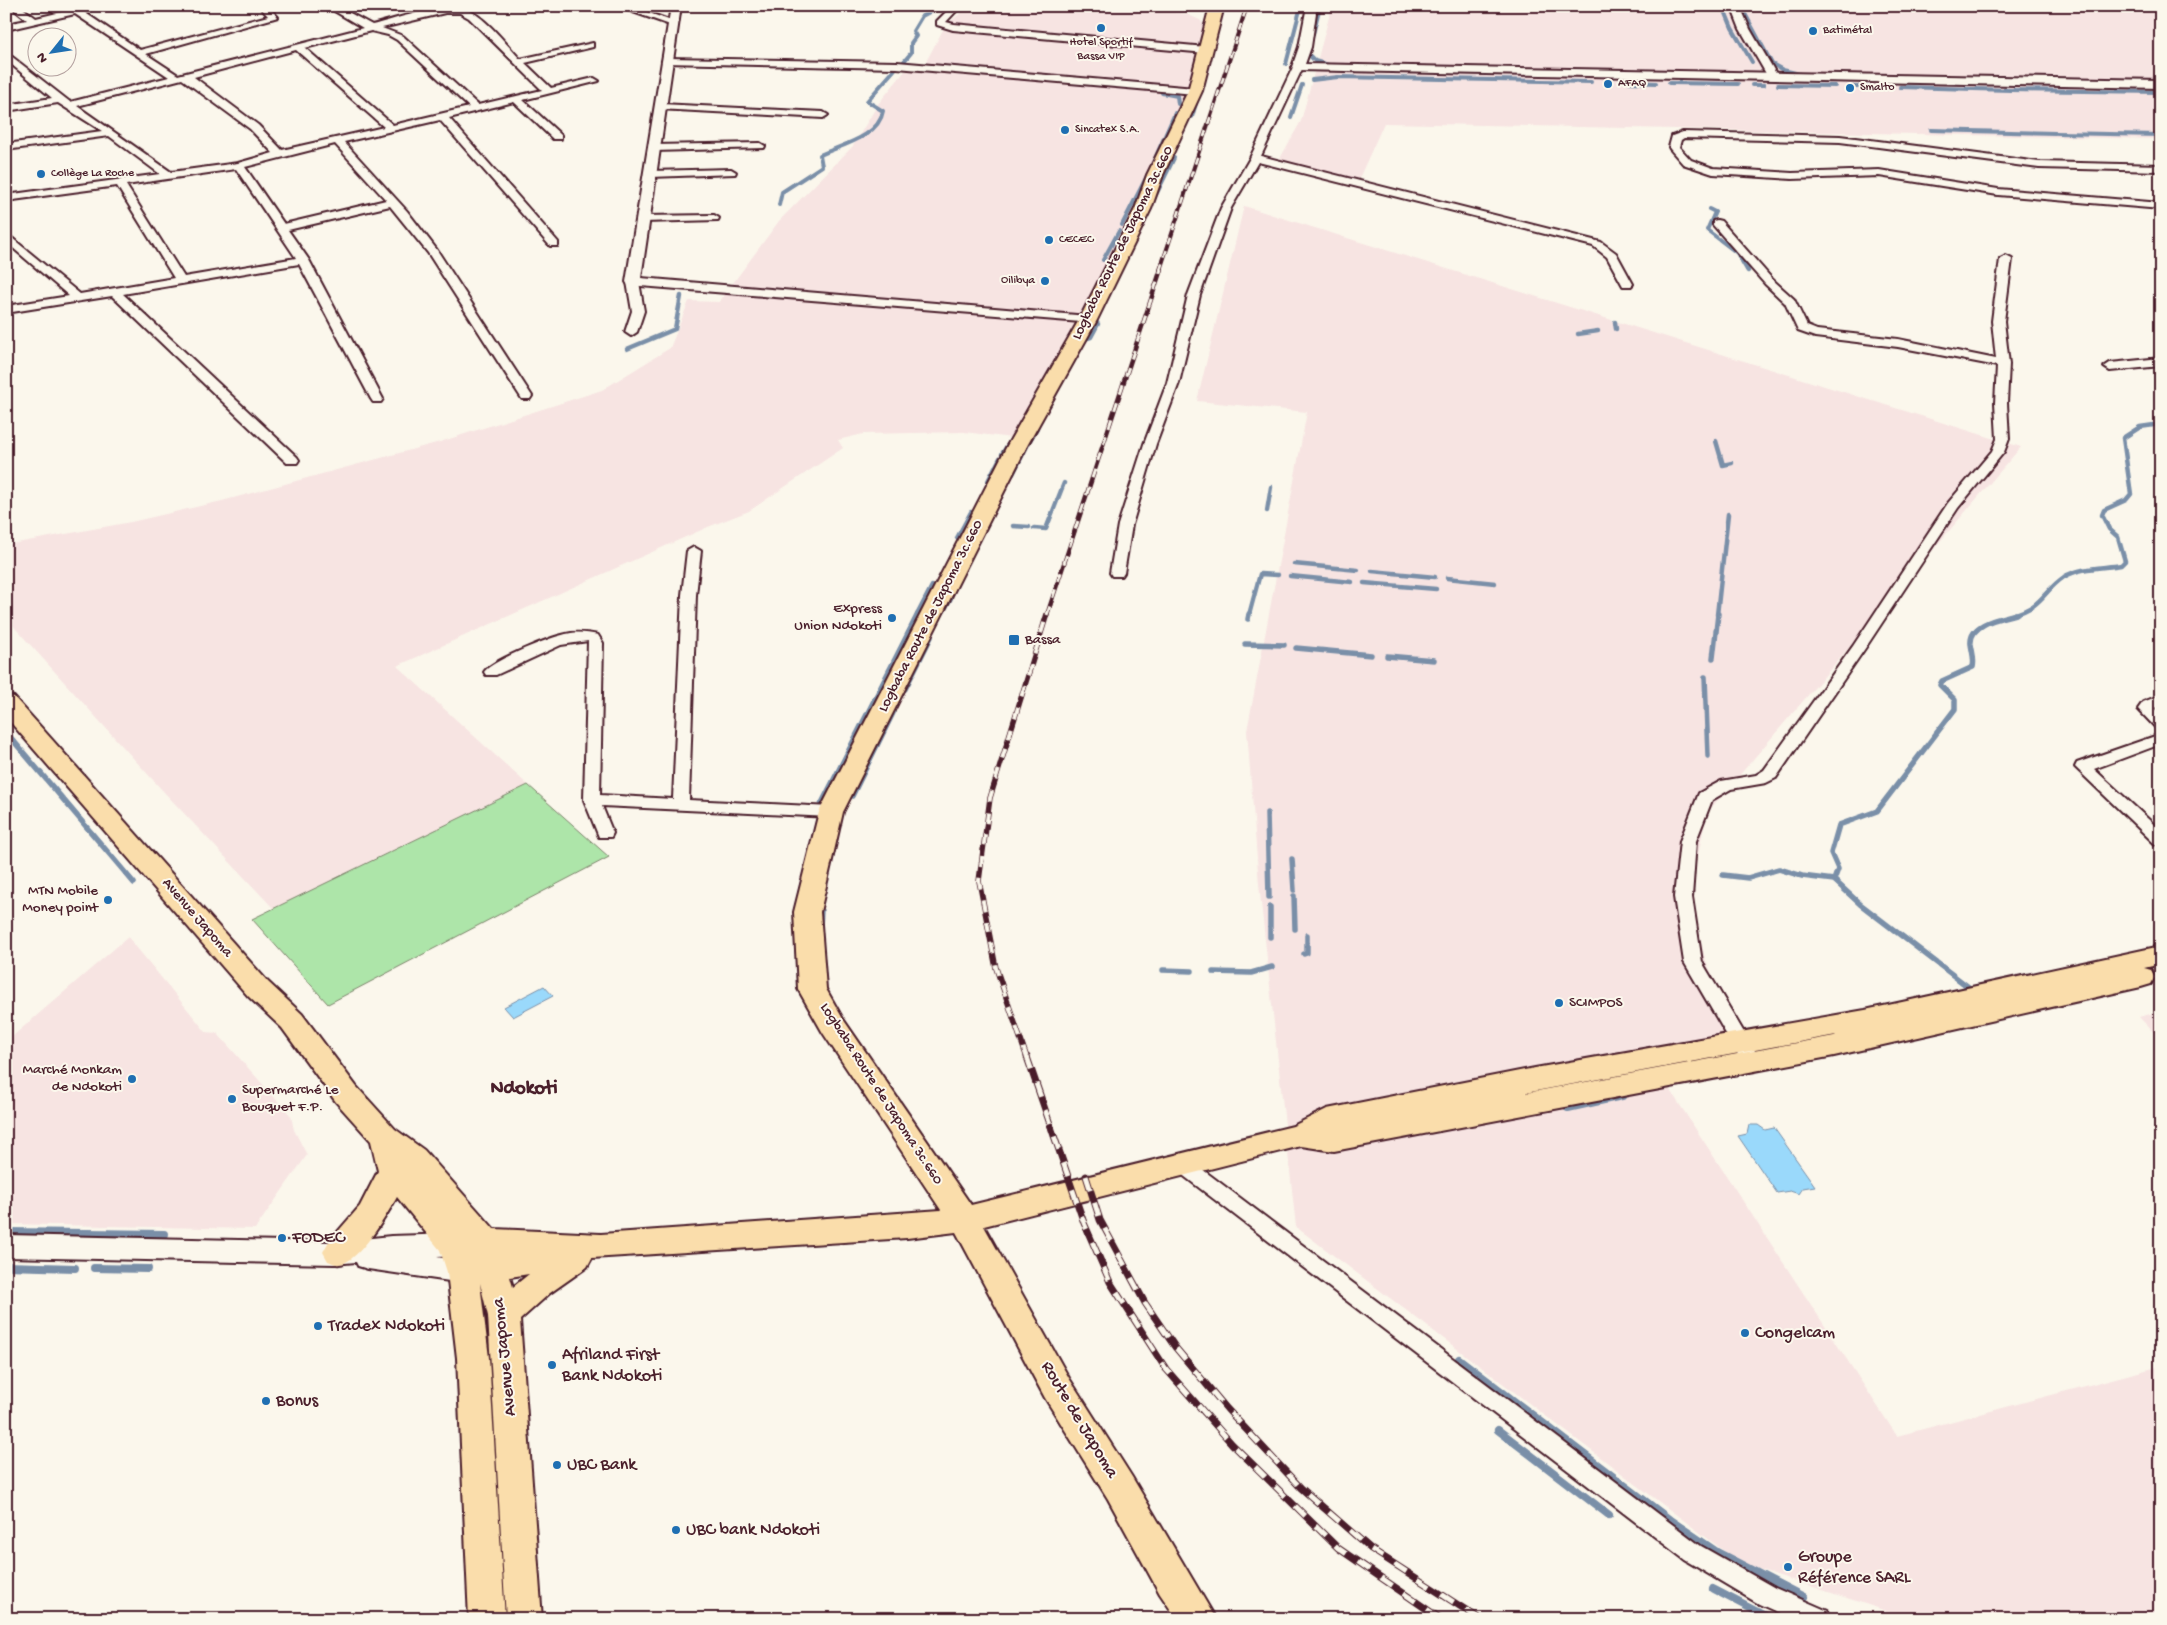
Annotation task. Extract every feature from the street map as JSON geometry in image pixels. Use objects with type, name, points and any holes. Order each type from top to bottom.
[{"type":"main road","name":"Logbaba Route de Japoma 3c.660","points":[[964,1219],[833,1026],[812,989],[807,912],[831,812],[1018,444],[1088,320],[1143,209],[1155,175],[1194,91],[1217,6]]},
{"type":"main road","name":"Avenue Japoma","points":[[6,702],[258,988],[292,1021],[340,1086],[386,1137],[413,1158],[474,1257],[504,1316],[524,1619]]},
{"type":"main road","points":[[2030,993],[2161,955]]},
{"type":"main road","points":[[6,1246],[474,1257],[907,1226],[964,1219],[1301,1135],[1334,1140],[1542,1089],[1871,1028],[2030,993],[2161,973]]},
{"type":"main road","name":"Avenue Japoma","points":[[386,1137],[394,1171],[474,1257],[473,1358],[487,1619]]},
{"type":"main road","points":[[337,1253],[375,1209],[385,1194],[394,1171]]},
{"type":"main road","name":"Route de Japoma","points":[[964,1219],[1057,1388],[1120,1488],[1173,1582],[1198,1619]]},
{"type":"main road","points":[[504,1316],[528,1291],[550,1274],[595,1248]]},
{"type":"street","points":[[14,6],[35,20]]},
{"type":"street","points":[[6,27],[100,6]]},
{"type":"street","points":[[138,53],[274,17],[262,6]]},
{"type":"street","points":[[330,6],[372,28],[391,33],[400,38],[476,108]]},
{"type":"street","points":[[620,6],[673,23]]},
{"type":"street","points":[[631,332],[638,310],[633,282],[676,6]]},
{"type":"street","points":[[957,6],[940,22],[953,27],[1206,50]]},
{"type":"street","points":[[1117,573],[1125,525],[1150,444],[1173,383],[1194,295],[1226,208],[1255,158],[1298,67],[1305,47],[1312,6]]},
{"type":"street","points":[[1735,6],[1744,29],[1773,77]]},
{"type":"street","points":[[71,106],[428,14],[461,10],[472,16],[548,91]]},
{"type":"street","points":[[77,12],[138,53],[183,78],[254,127],[280,154]]},
{"type":"street","points":[[518,62],[590,45]]},
{"type":"street","points":[[298,48],[391,128]]},
{"type":"street","points":[[6,55],[60,100],[111,133],[170,176]]},
{"type":"street","points":[[667,61],[897,65],[1194,91]]},
{"type":"street","points":[[1298,67],[2161,84]]},
{"type":"street","points":[[6,72],[25,69]]},
{"type":"street","points":[[6,198],[239,166],[280,154],[594,80]]},
{"type":"street","points":[[516,99],[558,137]]},
{"type":"street","points":[[6,108],[60,100]]},
{"type":"street","points":[[661,107],[823,115]]},
{"type":"street","points":[[442,116],[554,244]]},
{"type":"street","points":[[6,147],[111,133]]},
{"type":"street","points":[[2161,168],[2039,164],[1818,138],[1690,135],[1676,138],[1674,147],[1687,162],[1713,171],[1792,176],[1879,173],[1998,192],[2161,206]]},
{"type":"street","points":[[338,141],[433,252],[526,396]]},
{"type":"street","points":[[654,148],[760,146]]},
{"type":"street","points":[[1255,158],[1597,244],[1612,255],[1627,284]]},
{"type":"street","points":[[239,166],[302,260],[377,399]]},
{"type":"street","points":[[650,174],[731,172]]},
{"type":"street","points":[[120,183],[182,281]]},
{"type":"street","points":[[281,228],[392,202]]},
{"type":"street","points":[[643,219],[714,218]]},
{"type":"street","points":[[1716,223],[1769,282],[1790,301],[1802,328],[1815,333],[1898,343],[2003,364]]},
{"type":"street","points":[[6,236],[78,298]]},
{"type":"street","points":[[1747,1052],[1693,962],[1683,897],[1688,841],[1704,797],[1727,785],[1760,779],[1770,774],[1859,647],[1953,506],[1998,452],[2004,439],[2001,403],[2003,364],[1998,321],[2006,259]]},
{"type":"street","points":[[6,310],[302,260]]},
{"type":"street","points":[[633,282],[1088,320]]},
{"type":"street","points":[[115,292],[292,460]]},
{"type":"street","points":[[2110,367],[2161,362]]},
{"type":"street","points":[[681,805],[688,595],[694,551]]},
{"type":"street","points":[[491,672],[565,638],[585,635],[593,638],[596,643],[592,800],[605,833]]},
{"type":"street","points":[[2161,700],[2148,705],[2146,709],[2161,724]]},
{"type":"street","points":[[2161,739],[2082,767],[2161,840]]},
{"type":"street","points":[[592,800],[831,812]]},
{"type":"street","points":[[1183,1165],[1693,1553],[1767,1596],[1820,1619]]},
{"type":"shaded area","points":[[969,6],[1138,6],[1186,14],[1200,20],[1205,27],[1181,115],[1134,210],[1079,331],[1020,439],[964,432],[863,434],[838,440],[843,448],[749,511],[708,527],[397,666],[528,785],[274,909],[163,791],[6,618],[6,545],[131,522],[222,501],[440,442],[602,390],[670,348],[689,301],[719,302],[779,221],[853,146],[878,104],[905,71],[921,71],[945,26]]},
{"type":"shaded area","points":[[1332,6],[2161,6],[2161,139],[1384,123],[1356,185],[1278,162],[1301,121]]},
{"type":"shaded area","points":[[1244,206],[2021,447],[1707,813],[1695,869],[1692,905],[1705,958],[1741,1045],[1653,1064],[1897,1436],[2161,1366],[2161,1619],[1911,1619],[1740,1563],[1296,1227],[1259,884],[1247,731],[1307,412],[1197,401]]},
{"type":"shaded area","name":"Marché Monkam de Ndokoti","points":[[128,937],[206,1032],[217,1033],[291,1116],[294,1130],[307,1155],[255,1229],[6,1224],[6,1042]]},
{"type":"shaded area","points":[[2161,1011],[2161,1040],[2139,1017]]},
{"type":"green space","points":[[528,785],[609,857],[328,1004],[252,919]]},
{"type":"water","points":[[544,986],[553,996],[513,1017],[504,1007]]},
{"type":"water","points":[[1749,1125],[1758,1125],[1765,1130],[1774,1128],[1815,1186],[1803,1188],[1799,1194],[1790,1191],[1777,1193],[1738,1136],[1747,1134]]},
{"type":"waterway","points":[[900,66],[911,53],[911,43],[916,36],[913,31],[922,16],[941,6]]},
{"type":"waterway","points":[[1286,64],[1301,6]]},
{"type":"waterway","points":[[1312,38],[1320,6]]},
{"type":"waterway","points":[[1723,6],[1732,28],[1752,62]]},
{"type":"waterway","points":[[1743,10],[1772,64],[1783,70],[1800,74]]},
{"type":"waterway","points":[[1309,49],[1308,54],[1315,61],[1332,66]]},
{"type":"waterway","points":[[779,205],[782,192],[822,166],[820,155],[867,134],[880,120],[883,111],[867,101],[896,68]]},
{"type":"waterway","points":[[1312,80],[1338,77],[1591,82]]},
{"type":"waterway","points":[[1630,82],[1656,83]]},
{"type":"waterway","points":[[1669,83],[1738,84]]},
{"type":"waterway","points":[[1291,117],[1302,85]]},
{"type":"waterway","points":[[1752,85],[1764,85]]},
{"type":"waterway","points":[[1778,85],[1835,86]]},
{"type":"waterway","points":[[1853,87],[1872,87]]},
{"type":"waterway","points":[[1900,87],[2161,92]]},
{"type":"waterway","points":[[1162,93],[1177,96],[1178,104]]},
{"type":"waterway","points":[[1192,117],[1198,97]]},
{"type":"waterway","points":[[1152,165],[1175,113]]},
{"type":"waterway","points":[[1931,130],[2055,133]]},
{"type":"waterway","points":[[2057,133],[2161,135]]},
{"type":"waterway","points":[[1152,203],[1174,158]]},
{"type":"waterway","points":[[1122,225],[1148,174]]},
{"type":"waterway","points":[[1709,209],[1715,212],[1707,230],[1737,253],[1747,270]]},
{"type":"waterway","points":[[1103,260],[1119,231]]},
{"type":"waterway","points":[[627,349],[675,329],[681,296]]},
{"type":"waterway","points":[[1082,344],[1084,339],[1091,337],[1098,324],[1094,320]]},
{"type":"waterway","points":[[1615,322],[1616,329]]},
{"type":"waterway","points":[[1578,334],[1598,331]]},
{"type":"waterway","points":[[2012,615],[2030,608],[2064,577],[2070,574],[2077,571],[2121,565],[2125,561],[2118,537],[2109,529],[2102,515],[2104,510],[2126,500],[2131,494],[2123,438],[2140,427],[2161,424]]},
{"type":"waterway","points":[[1029,442],[1037,428]]},
{"type":"waterway","points":[[1716,441],[1723,465],[1732,463]]},
{"type":"waterway","points":[[1013,474],[1028,444]]},
{"type":"waterway","points":[[1002,454],[1007,446]]},
{"type":"waterway","points":[[996,466],[1000,458]]},
{"type":"waterway","points":[[988,481],[995,467]]},
{"type":"waterway","points":[[1034,528],[1046,529],[1064,483]]},
{"type":"waterway","points":[[1267,511],[1271,487]]},
{"type":"waterway","points":[[957,538],[971,512]]},
{"type":"waterway","points":[[1717,615],[1728,514]]},
{"type":"waterway","points":[[1013,526],[1029,527]]},
{"type":"waterway","points":[[1294,564],[1358,570]]},
{"type":"waterway","points":[[1372,571],[1435,577]]},
{"type":"waterway","points":[[1249,615],[1260,574],[1278,575]]},
{"type":"waterway","points":[[1290,576],[1352,582]]},
{"type":"waterway","points":[[1447,578],[1495,583]]},
{"type":"waterway","points":[[1364,583],[1436,589]]},
{"type":"waterway","points":[[917,615],[932,586]]},
{"type":"waterway","points":[[944,611],[951,598]]},
{"type":"waterway","points":[[820,807],[918,614]]},
{"type":"waterway","points":[[1248,619],[1249,614]]},
{"type":"waterway","points":[[1713,658],[1718,614]]},
{"type":"waterway","points":[[1834,880],[1838,869],[1831,853],[1839,825],[1877,811],[1955,709],[1955,700],[1940,685],[1942,681],[1973,667],[1974,658],[1971,644],[1975,631],[1995,620],[2016,614]]},
{"type":"waterway","points":[[905,689],[931,637]]},
{"type":"waterway","points":[[1245,644],[1284,645]]},
{"type":"waterway","points":[[1296,648],[1371,655]]},
{"type":"waterway","points":[[1387,656],[1434,660]]},
{"type":"waterway","points":[[1705,677],[1708,756]]},
{"type":"waterway","points":[[852,796],[893,713]]},
{"type":"waterway","points":[[6,732],[134,883]]},
{"type":"waterway","points":[[1267,813],[1269,897]]},
{"type":"waterway","points":[[1292,859],[1294,890]]},
{"type":"waterway","points":[[1723,875],[1748,878],[1779,869],[1802,876],[1834,880]]},
{"type":"waterway","points":[[1834,880],[1860,904],[1971,989],[1971,993]]},
{"type":"waterway","points":[[1294,896],[1295,929]]},
{"type":"waterway","points":[[1270,907],[1270,937]]},
{"type":"waterway","points":[[820,926],[821,911]]},
{"type":"waterway","points":[[1304,954],[1307,953],[1307,935]]},
{"type":"waterway","points":[[1213,972],[1251,973],[1272,967]]},
{"type":"waterway","points":[[1163,970],[1192,971]]},
{"type":"waterway","points":[[1568,1108],[1622,1096]]},
{"type":"waterway","points":[[6,1232],[164,1234]]},
{"type":"waterway","points":[[6,1266],[75,1268]]},
{"type":"waterway","points":[[94,1268],[148,1269]]},
{"type":"waterway","points":[[1459,1359],[1670,1520],[1717,1552],[1804,1597]]},
{"type":"waterway","points":[[1498,1430],[1609,1515]]},
{"type":"waterway","points":[[1713,1589],[1771,1619]]},
{"type":"railway","points":[[1160,270],[1247,6]]},
{"type":"railway","points":[[1047,615],[1161,269]]},
{"type":"railway","points":[[1027,1058],[996,968],[979,881],[990,798],[1047,614]]},
{"type":"railway","points":[[1027,1057],[1084,1223],[1110,1282],[1166,1369],[1232,1444],[1338,1548],[1441,1619]]},
{"type":"railway","points":[[1086,1176],[1100,1220],[1145,1303],[1175,1347],[1227,1409],[1301,1488],[1371,1549],[1480,1619]]},
{"type":"place","name":"Hotel Sportif Bassa VIP","points":[[1101,28]]},
{"type":"place","name":"Batimétal","points":[[1813,31]]},
{"type":"place","name":"AFAQ","points":[[1608,84]]},
{"type":"place","name":"Smalto","points":[[1850,88]]},
{"type":"place","name":"Sincatex S.A.","points":[[1065,130]]},
{"type":"place","name":"Collège La Roche","points":[[41,174]]},
{"type":"place","name":"CECEC","points":[[1049,240]]},
{"type":"place","name":"Oilibya","points":[[1045,281]]},
{"type":"place","name":"Express Union Ndokoti","points":[[892,618]]},
{"type":"place","name":"Bassa","points":[[1014,640]]},
{"type":"place","name":"MTN Mobile Money point","points":[[108,900]]},
{"type":"place","name":"SCIMPOS","points":[[1559,1003]]},
{"type":"place","name":"Marché Monkam de Ndokoti","points":[[132,1079]]},
{"type":"place","name":"Supermarché Le Bouquet F.P.","points":[[232,1099]]},
{"type":"place","name":"FODEC","points":[[282,1238]]},
{"type":"place","name":"Tradex Ndokoti","points":[[318,1326]]},
{"type":"place","name":"Congelcam","points":[[1745,1333]]},
{"type":"place","name":"Afriland First Bank Ndokoti","points":[[552,1365]]},
{"type":"place","name":"Bonus","points":[[266,1401]]},
{"type":"place","name":"UBC Bank","points":[[557,1465]]},
{"type":"place","name":"UBC bank Ndokoti","points":[[676,1530]]},
{"type":"place","name":"Groupe Référence SARL","points":[[1788,1567]]},
{"type":"district","name":"Ndokoti","points":[[524,1089]]}]
